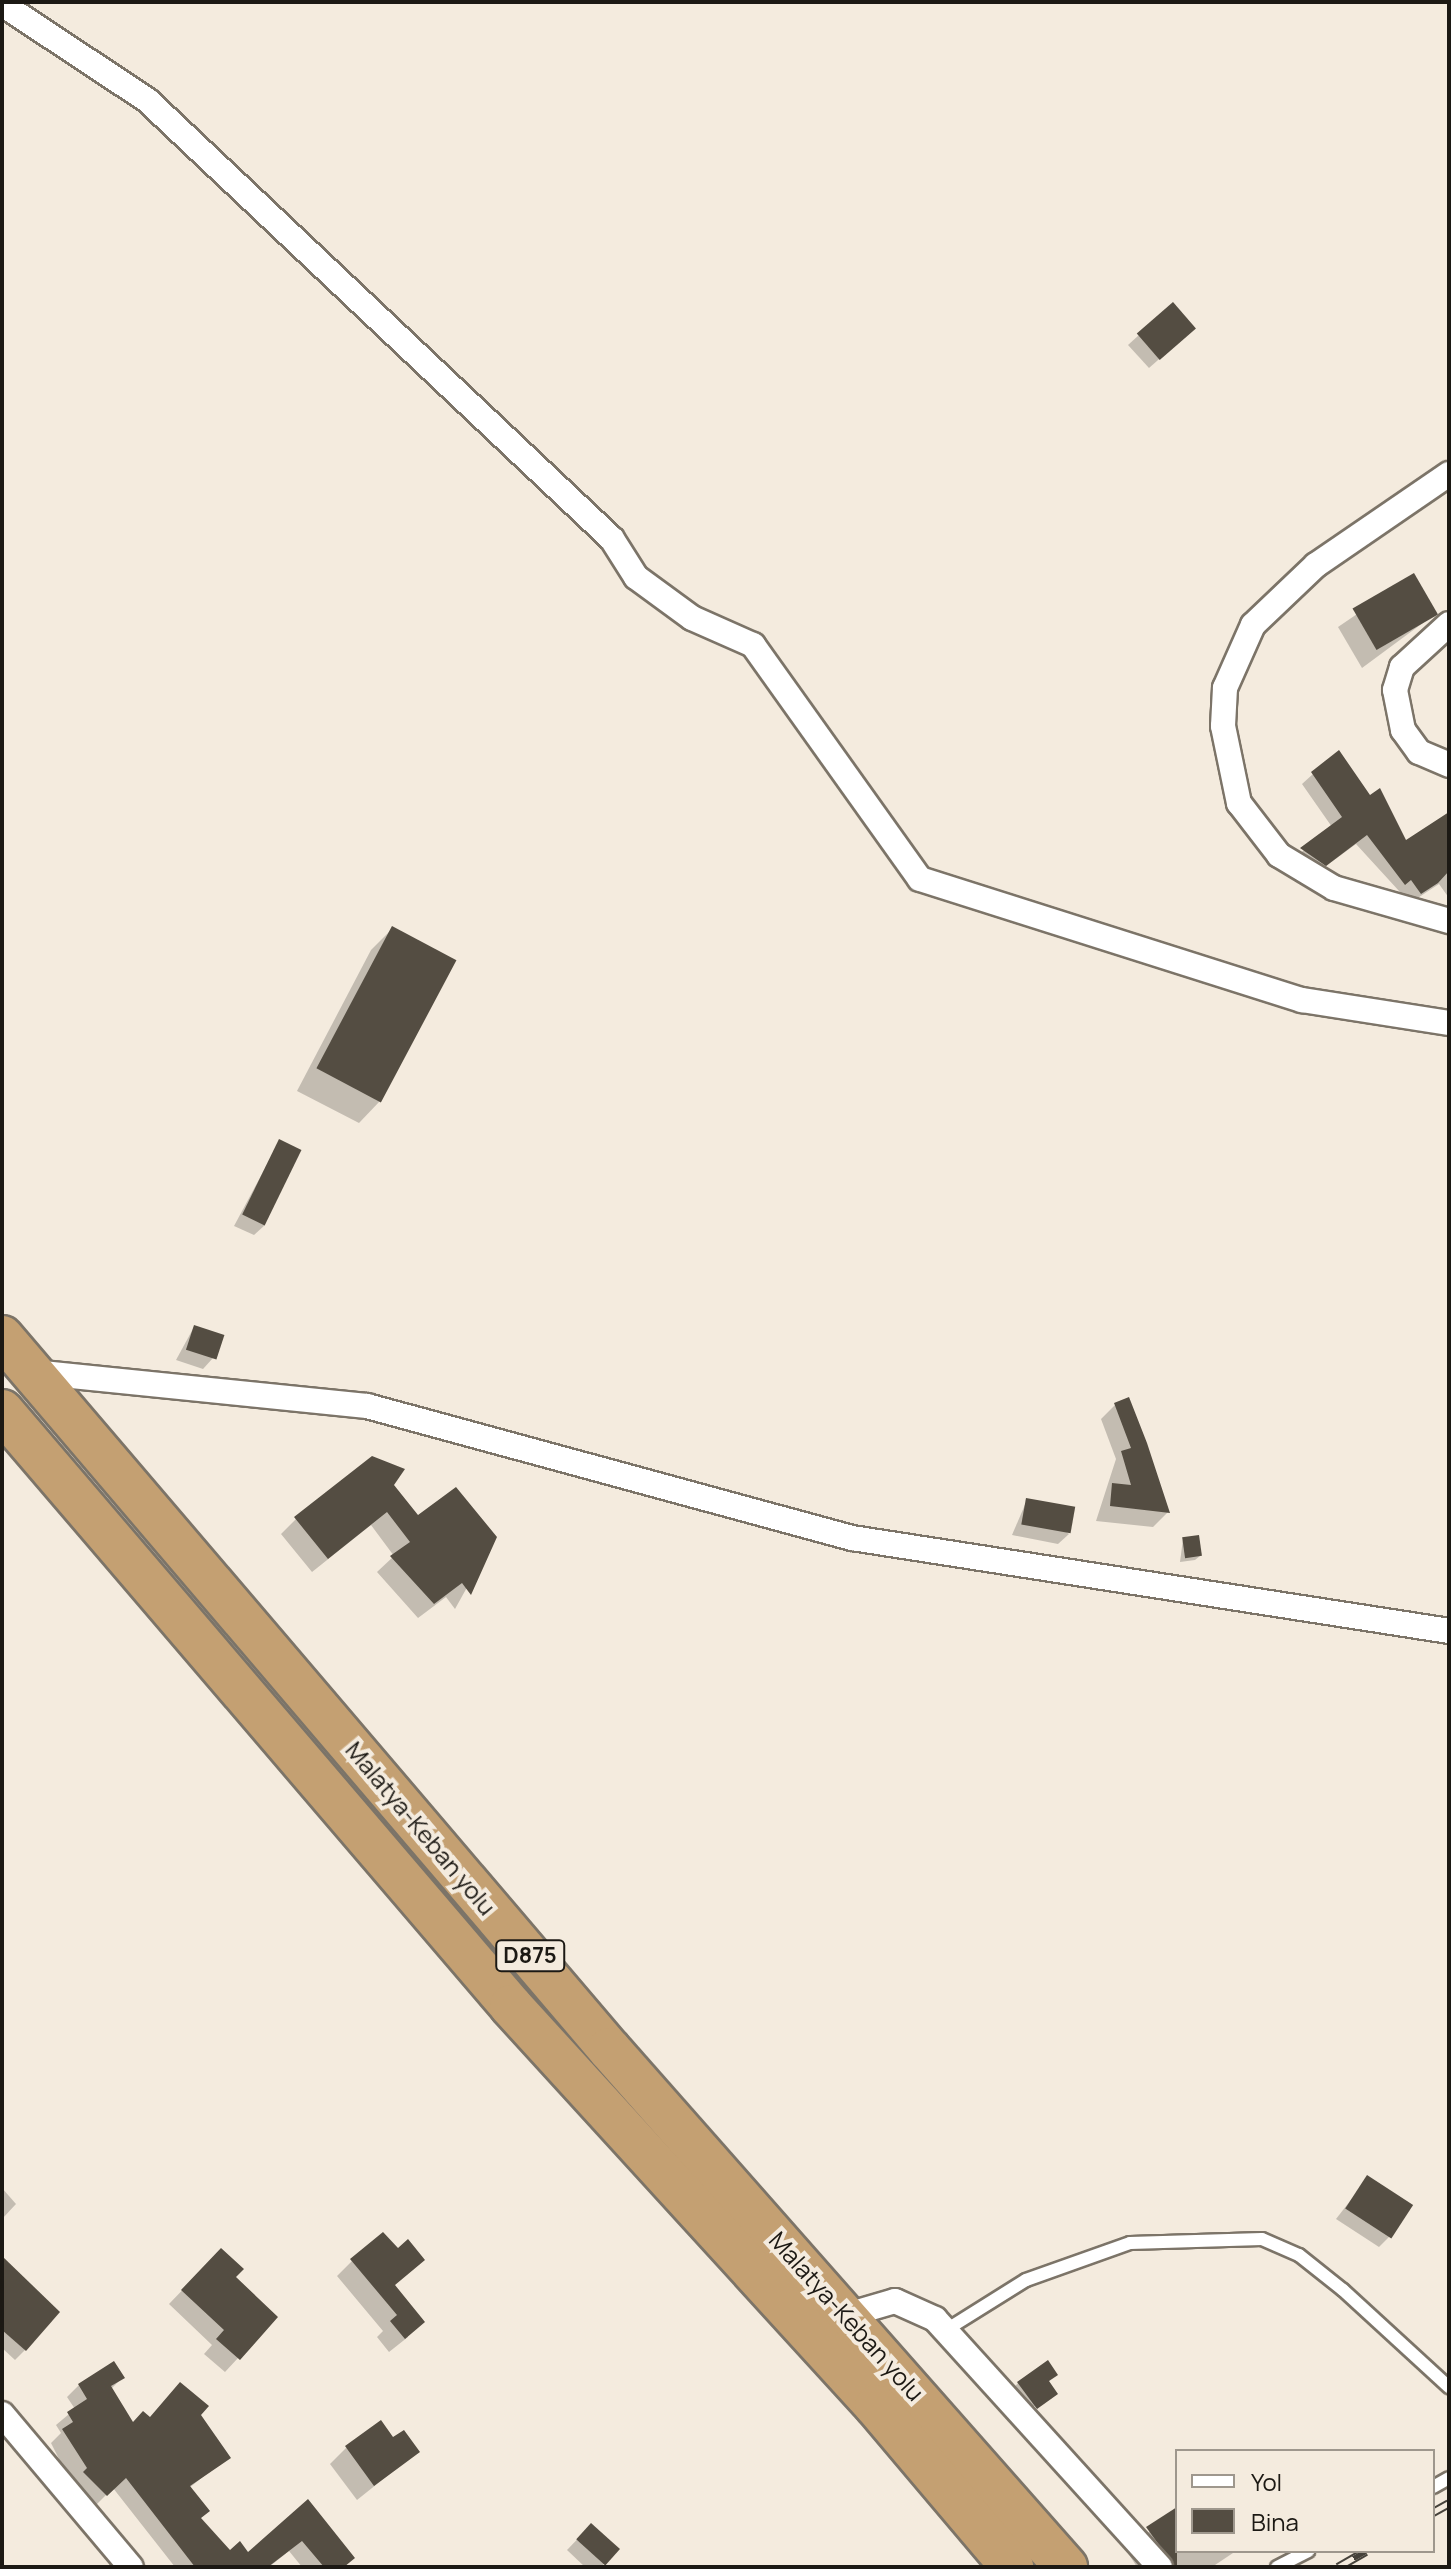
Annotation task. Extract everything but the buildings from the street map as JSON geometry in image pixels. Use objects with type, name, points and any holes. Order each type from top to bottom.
[{"type":"highway","name":"Malatya-Keban yolu","points":[[2,1337],[609,2049],[847,2315],[1066,2567]]},
{"type":"highway","name":"Malatya-Keban yolu","points":[[2,1411],[511,2006],[876,2406],[1012,2567]]},
{"type":"street","points":[[2,4],[147,100],[612,539],[636,577],[692,618],[753,645],[920,879],[1302,1000],[1449,1023]]},
{"type":"street","points":[[1449,474],[1316,565],[1253,625],[1225,688],[1223,726],[1239,803],[1279,855],[1334,888],[1449,921]]},
{"type":"street","points":[[1449,624],[1402,667],[1395,690],[1403,730],[1419,752],[1449,765]]},
{"type":"street","points":[[32,1372],[367,1406],[852,1538],[1449,1631]]},
{"type":"street","points":[[847,2315],[895,2301],[916,2306],[946,2330],[1160,2567]]},
{"type":"street","points":[[2,2414],[131,2567]]},
{"type":"lane","points":[[946,2330],[1026,2280],[1130,2243],[1182,2236],[1262,2239],[1299,2255],[1343,2290],[1449,2387]]},
{"type":"lane","points":[[1277,2567],[1304,2553]]},
{"type":"railway","points":[[1435,2511],[1449,2503]]},
{"type":"railway","points":[[1338,2567],[1362,2553]]}]
